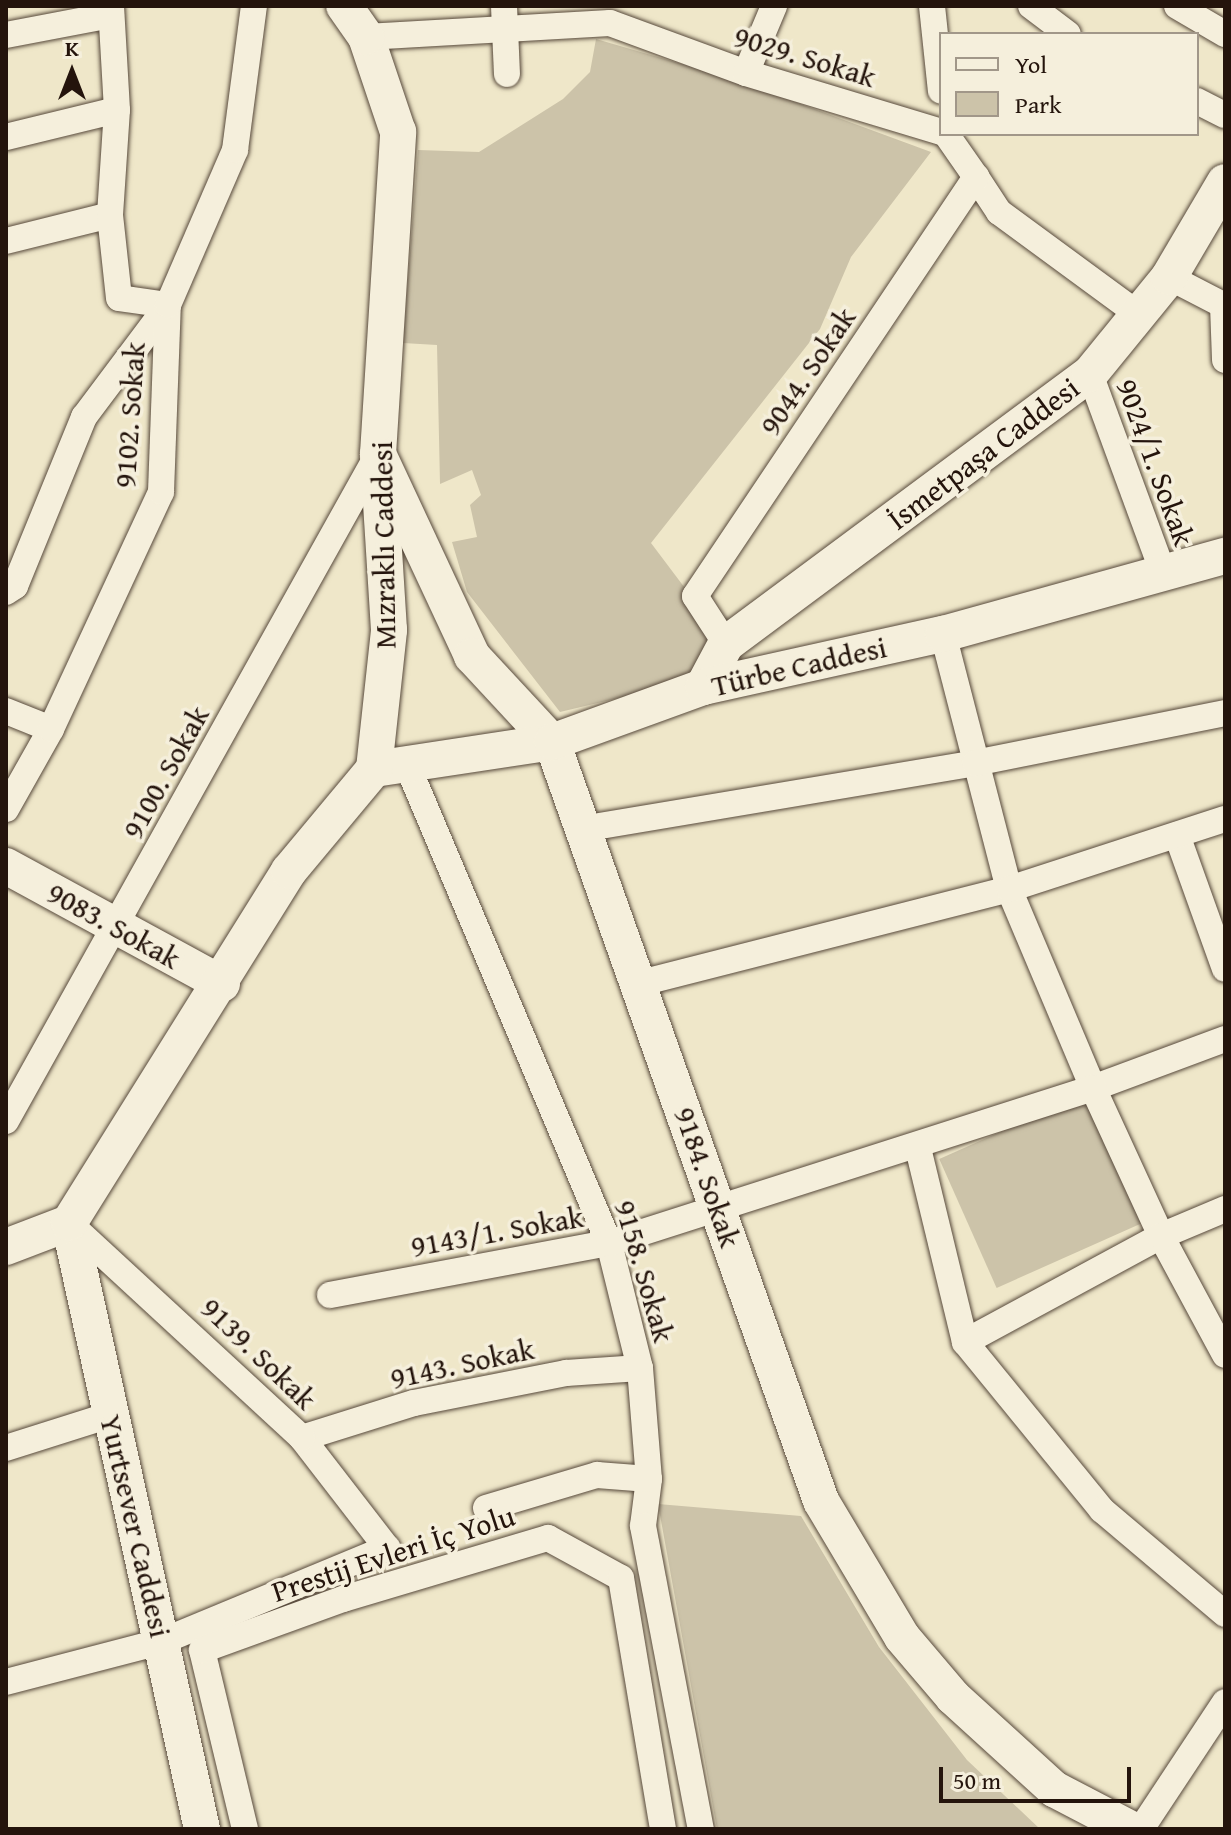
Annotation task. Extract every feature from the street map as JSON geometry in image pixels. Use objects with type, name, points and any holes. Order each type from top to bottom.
[{"type":"main road","name":"Mızraklı Caddesi","points":[[344,6],[366,37],[398,132],[378,454],[389,630],[390,766]]},
{"type":"main road","name":"İsmetpaşa Caddesi","points":[[703,687],[726,644],[1090,374],[1169,277],[1225,182]]},
{"type":"main road","name":"9184. Sokak","points":[[378,454],[472,656],[552,742],[641,983],[821,1501],[902,1637],[1000,1743],[1054,1789],[1126,1828]]},
{"type":"main road","name":"Türbe Caddesi","points":[[390,766],[552,742],[703,687],[943,634],[1225,556]]},
{"type":"main road","points":[[6,1247],[69,1223],[222,984],[289,871],[390,766]]},
{"type":"main road","name":"9083. Sokak","points":[[6,866],[222,984]]},
{"type":"main road","name":"Yurtsever Caddesi","points":[[69,1223],[202,1829]]},
{"type":"street","name":"9102. Sokak","points":[[6,809],[51,729],[161,492],[168,305],[235,150],[254,6]]},
{"type":"street","points":[[746,73],[774,6]]},
{"type":"street","points":[[932,6],[939,72]]},
{"type":"street","points":[[1031,6],[1065,32]]},
{"type":"street","points":[[1177,6],[1225,34]]},
{"type":"street","points":[[6,35],[111,10],[117,110],[110,215],[119,298],[168,305],[84,417],[15,586],[6,592]]},
{"type":"street","name":"9029. Sokak","points":[[366,37],[504,17],[610,15],[746,73],[939,131]]},
{"type":"street","points":[[504,17],[507,74]]},
{"type":"street","points":[[1199,102],[1225,115]]},
{"type":"street","points":[[6,137],[117,110]]},
{"type":"street","points":[[946,136],[999,212],[1139,315]]},
{"type":"street","name":"9044. Sokak","points":[[726,644],[695,596],[976,177]]},
{"type":"street","points":[[6,241],[110,215]]},
{"type":"street","points":[[1169,277],[1223,305],[1225,360]]},
{"type":"street","name":"9024/1. Sokak","points":[[1090,374],[1163,572]]},
{"type":"street","name":"9100. Sokak","points":[[6,1121],[378,454]]},
{"type":"street","points":[[943,634],[1009,889],[1093,1088],[1161,1236],[1225,1355]]},
{"type":"street","points":[[6,711],[51,729]]},
{"type":"street","points":[[582,829],[975,763],[1225,713]]},
{"type":"street","name":"9158. Sokak","points":[[390,766],[609,1243],[640,1368],[649,1479],[643,1526],[701,1829]]},
{"type":"street","points":[[641,983],[1009,889],[1225,819]]},
{"type":"street","points":[[1177,835],[1225,969]]},
{"type":"street","name":"9143/1. Sokak","points":[[330,1295],[609,1243],[918,1148],[1225,1039]]},
{"type":"street","points":[[918,1148],[965,1342],[1102,1510],[1225,1614]]},
{"type":"street","points":[[965,1342],[1161,1236],[1225,1209]]},
{"type":"street","name":"9139. Sokak","points":[[69,1223],[302,1438],[387,1548],[163,1641]]},
{"type":"street","name":"9143. Sokak","points":[[302,1438],[414,1403],[566,1373],[640,1368]]},
{"type":"street","points":[[6,1448],[110,1415]]},
{"type":"street","points":[[486,1508],[597,1475],[649,1479]]},
{"type":"street","name":"Prestij Evleri İç Yolu","points":[[245,1829],[202,1650],[343,1599],[548,1538],[621,1578],[663,1829]]},
{"type":"street","points":[[6,1682],[163,1641]]},
{"type":"street","points":[[1126,1828],[1225,1702]]},
{"type":"green space","points":[[596,39],[730,78],[931,152],[851,257],[820,329],[651,543],[715,628],[706,668],[673,685],[560,712],[467,592],[452,542],[477,537],[470,505],[481,495],[472,470],[440,484],[437,345],[403,343],[418,150],[479,152],[563,99],[590,72]]},
{"type":"green space","points":[[1090,1092],[1147,1221],[997,1288],[939,1159]]},
{"type":"green space","points":[[658,1504],[801,1516],[879,1647],[967,1760],[1040,1829],[717,1829]]}]
